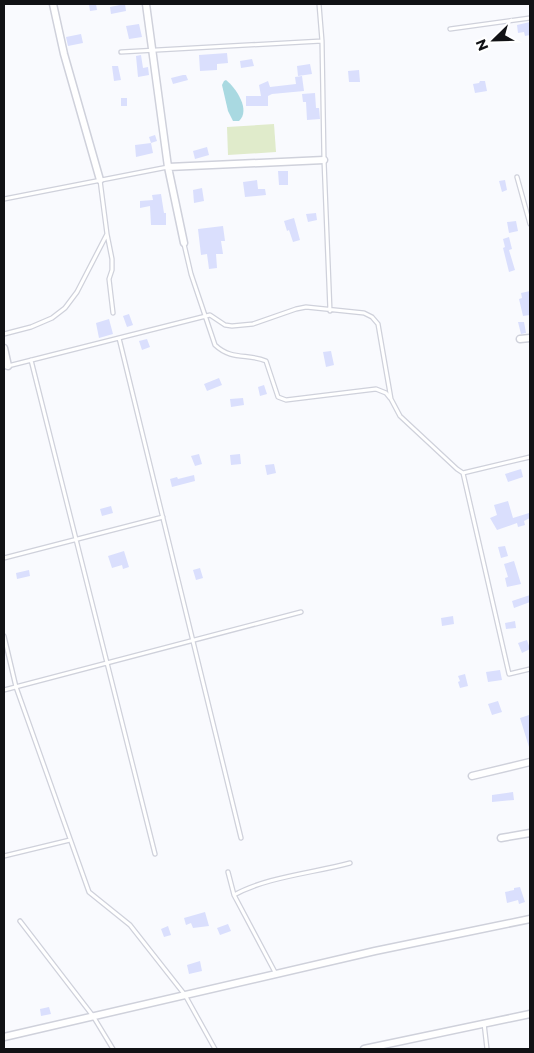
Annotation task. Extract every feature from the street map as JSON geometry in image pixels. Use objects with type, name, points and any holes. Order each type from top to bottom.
[{"type":"street","points":[[53,4],[64,54],[100,180]]},
{"type":"street","points":[[146,4],[168,167],[184,243]]},
{"type":"street","points":[[168,167],[324,160]]},
{"type":"street","points":[[520,339],[530,338]]},
{"type":"street","points":[[4,348],[7,367]]},
{"type":"street","points":[[472,776],[530,762]]},
{"type":"street","points":[[501,838],[530,833]]},
{"type":"street","points":[[4,1037],[374,951],[530,919]]},
{"type":"street","points":[[364,1049],[530,1014]]},
{"type":"lane","points":[[319,4],[322,41],[324,160],[330,311]]},
{"type":"lane","points":[[450,29],[530,18]]},
{"type":"lane","points":[[120,52],[322,41]]},
{"type":"lane","points":[[4,199],[168,167]]},
{"type":"lane","points":[[517,177],[530,224]]},
{"type":"lane","points":[[100,180],[112,258],[109,292],[113,313]]},
{"type":"lane","points":[[4,334],[31,327],[52,318],[65,308],[77,292],[108,234]]},
{"type":"lane","points":[[184,243],[191,274],[212,339],[220,350],[232,356],[258,359],[266,362],[276,393],[281,399],[286,400],[376,389],[386,393],[400,416],[456,468],[464,473],[509,674],[530,669]]},
{"type":"lane","points":[[7,367],[210,315],[225,325],[232,326],[253,324],[306,307],[330,311],[364,313],[372,317],[378,324],[391,399]]},
{"type":"lane","points":[[119,338],[241,838]]},
{"type":"lane","points":[[31,360],[156,854]]},
{"type":"lane","points":[[464,473],[530,457]]},
{"type":"lane","points":[[4,558],[162,516]]},
{"type":"lane","points":[[4,690],[301,612]]},
{"type":"lane","points":[[4,636],[16,687],[89,892],[130,925],[185,995],[215,1049]]},
{"type":"lane","points":[[4,856],[70,840]]},
{"type":"lane","points":[[234,896],[248,887],[350,864]]},
{"type":"lane","points":[[228,872],[234,896],[276,974]]},
{"type":"lane","points":[[20,921],[93,1016],[113,1049]]},
{"type":"lane","points":[[484,1024],[487,1049]]},
{"type":"green space","points":[[274,124],[276,152],[228,155],[227,127]]},
{"type":"water","points":[[226,80],[234,88],[243,105],[242,116],[239,121],[233,121],[228,111],[222,85]]},
{"type":"building","points":[[89,4],[96,4],[97,10],[90,11]]},
{"type":"building","points":[[125,4],[126,11],[111,14],[110,7]]},
{"type":"building","points":[[530,22],[530,35],[525,36],[524,32],[518,33],[517,25]]},
{"type":"building","points":[[139,24],[142,37],[129,39],[126,26]]},
{"type":"building","points":[[81,34],[83,43],[68,46],[66,37]]},
{"type":"building","points":[[227,53],[228,63],[217,64],[217,70],[200,71],[199,55]]},
{"type":"building","points":[[141,55],[143,68],[148,67],[149,75],[138,77],[136,56]]},
{"type":"building","points":[[252,59],[254,66],[241,68],[240,61]]},
{"type":"building","points":[[310,64],[312,74],[298,76],[297,66]]},
{"type":"building","points":[[112,66],[118,66],[121,80],[114,81]]},
{"type":"building","points":[[359,70],[360,82],[349,82],[348,71]]},
{"type":"building","points":[[186,75],[188,80],[173,84],[171,78]]},
{"type":"building","points":[[302,76],[304,91],[272,94],[268,96],[268,106],[246,106],[246,96],[261,96],[259,85],[268,81],[270,87],[296,84],[295,77]]},
{"type":"building","points":[[485,81],[487,91],[475,93],[473,84]]},
{"type":"building","points":[[315,93],[316,108],[319,108],[320,119],[307,120],[306,102],[303,102],[302,94]]},
{"type":"building","points":[[121,98],[127,98],[127,106],[121,106]]},
{"type":"building","points":[[155,135],[157,141],[151,143],[149,137]]},
{"type":"building","points":[[151,143],[153,153],[136,157],[135,145]]},
{"type":"building","points":[[207,147],[209,155],[195,159],[193,151]]},
{"type":"building","points":[[278,171],[288,171],[288,185],[279,185]]},
{"type":"building","points":[[257,180],[258,189],[265,189],[266,195],[245,197],[243,182]]},
{"type":"building","points":[[505,180],[507,190],[502,192],[499,181]]},
{"type":"building","points":[[202,188],[204,201],[194,203],[193,190]]},
{"type":"building","points":[[161,194],[164,213],[166,213],[166,225],[151,225],[150,206],[140,208],[140,201],[153,200],[152,195]]},
{"type":"building","points":[[316,213],[317,220],[308,222],[306,214]]},
{"type":"building","points":[[294,218],[300,240],[293,242],[284,221]]},
{"type":"building","points":[[516,221],[518,231],[509,233],[507,222]]},
{"type":"building","points":[[223,226],[225,241],[221,241],[223,254],[216,254],[217,268],[209,269],[207,254],[201,255],[198,229]]},
{"type":"building","points":[[509,237],[512,249],[509,250],[515,270],[509,272],[503,248],[505,247],[503,239]]},
{"type":"building","points":[[530,291],[530,315],[523,316],[519,299],[522,298],[521,293]]},
{"type":"building","points":[[129,314],[133,325],[127,327],[123,316]]},
{"type":"building","points":[[109,319],[113,334],[99,338],[96,323]]},
{"type":"building","points":[[518,322],[524,322],[526,333],[521,334]]},
{"type":"building","points":[[147,339],[150,347],[142,350],[139,341]]},
{"type":"building","points":[[331,351],[334,365],[326,367],[323,352]]},
{"type":"building","points":[[219,378],[222,385],[207,391],[204,384]]},
{"type":"building","points":[[264,385],[267,394],[260,396],[258,387]]},
{"type":"building","points":[[243,398],[244,405],[231,407],[230,399]]},
{"type":"building","points":[[199,454],[202,464],[195,466],[191,456]]},
{"type":"building","points":[[240,454],[241,464],[231,465],[230,455]]},
{"type":"building","points":[[274,464],[276,473],[267,475],[265,465]]},
{"type":"building","points":[[521,469],[523,477],[508,482],[505,474]]},
{"type":"building","points":[[194,475],[195,481],[172,487],[170,479]]},
{"type":"building","points":[[508,501],[513,518],[529,513],[530,518],[524,521],[525,525],[518,527],[517,523],[497,530],[490,518],[497,515],[494,505]]},
{"type":"building","points":[[111,506],[113,513],[102,516],[100,509]]},
{"type":"building","points":[[505,546],[508,556],[501,558],[498,547]]},
{"type":"building","points":[[124,551],[129,567],[123,569],[122,565],[112,568],[108,556]]},
{"type":"building","points":[[514,561],[521,584],[507,587],[505,578],[508,577],[504,564]]},
{"type":"building","points":[[200,568],[203,578],[196,580],[193,570]]},
{"type":"building","points":[[29,570],[30,576],[17,579],[16,573]]},
{"type":"building","points":[[530,595],[530,602],[514,608],[512,601]]},
{"type":"building","points":[[453,616],[454,624],[442,626],[441,618]]},
{"type":"building","points":[[515,621],[516,628],[506,629],[505,623]]},
{"type":"building","points":[[527,640],[530,649],[522,653],[518,643]]},
{"type":"building","points":[[500,670],[502,680],[488,682],[486,672]]},
{"type":"building","points":[[465,674],[468,686],[460,688],[458,676]]},
{"type":"building","points":[[498,701],[502,712],[492,715],[488,704]]},
{"type":"building","points":[[529,715],[530,747],[520,718]]},
{"type":"building","points":[[513,792],[514,800],[492,802],[492,795]]},
{"type":"building","points":[[520,887],[525,902],[519,904],[518,900],[507,903],[505,892]]},
{"type":"building","points":[[205,912],[209,926],[193,928],[191,923],[186,925],[184,918]]},
{"type":"building","points":[[228,924],[231,931],[220,935],[217,928]]},
{"type":"building","points":[[168,926],[171,935],[164,937],[161,929]]},
{"type":"building","points":[[200,961],[202,971],[189,974],[187,965]]},
{"type":"building","points":[[49,1007],[51,1014],[41,1016],[40,1009]]}]
